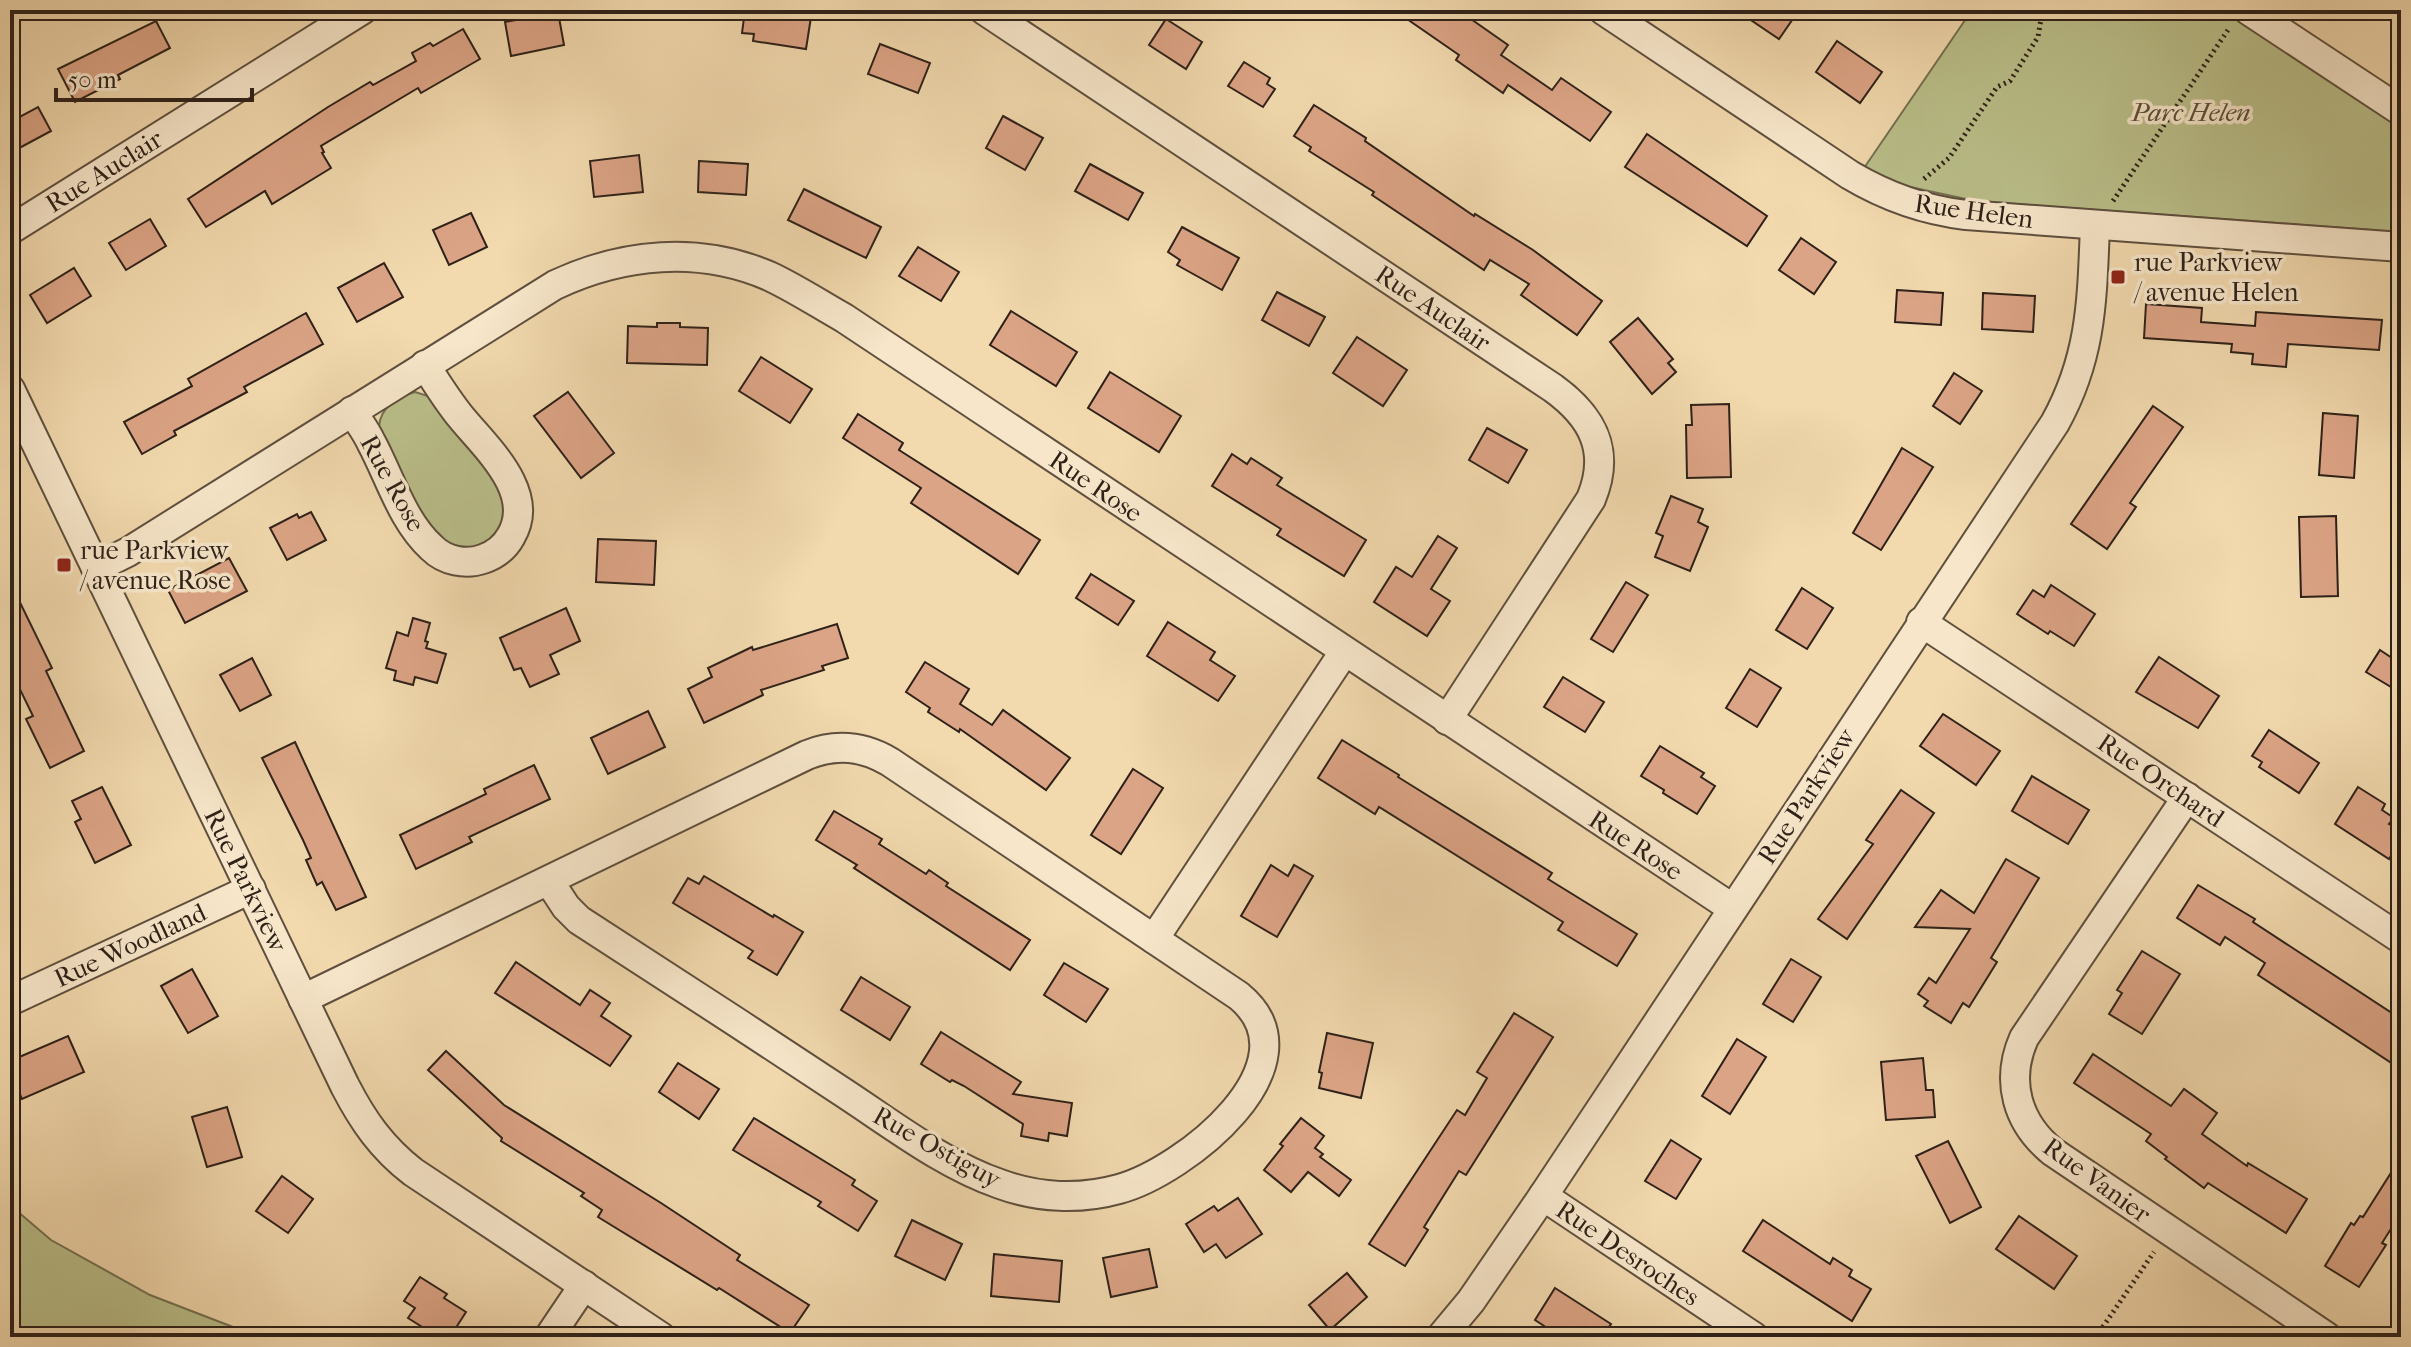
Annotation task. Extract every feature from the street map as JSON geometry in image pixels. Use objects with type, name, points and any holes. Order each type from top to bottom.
[{"type":"street","name":"Rue Auclair","points":[[10,230],[362,10]]},
{"type":"street","name":"Rue Auclair","points":[[984,10],[1553,388],[1586,417],[1595,436],[1599,457],[1598,479],[1591,499],[1447,720]]},
{"type":"street","name":"Rue Helen","points":[[1603,10],[1850,175],[1881,193],[1913,205],[1948,213],[2102,217],[2401,247]]},
{"type":"street","points":[[2247,13],[2401,111]]},
{"type":"street","name":"Rue Parkview","points":[[1441,1337],[1471,1301],[1543,1196],[2045,439],[2070,394],[2081,366],[2088,336],[2102,217]]},
{"type":"street","name":"Rue Rose","points":[[96,568],[128,552],[547,289],[601,266],[630,260],[669,256],[709,259],[747,268],[784,283],[844,318],[1732,908]]},
{"type":"street","name":"Rue Rose","points":[[352,411],[371,440],[400,503],[431,548],[446,557],[463,561],[480,560],[496,553],[509,541],[516,525],[519,508],[515,491],[493,455],[460,416],[425,365]]},
{"type":"street","name":"Rue Parkview","points":[[10,389],[361,1117],[389,1152],[413,1172],[661,1337]]},
{"type":"street","name":"Rue Orchard","points":[[1921,622],[2401,939]]},
{"type":"street","points":[[1154,939],[1344,652]]},
{"type":"street","name":"Rue Ostiguy","points":[[303,999],[807,755],[849,747],[869,751],[890,762],[1239,996],[1253,1010],[1264,1036],[1263,1064],[1255,1081],[1219,1126],[1194,1151],[1166,1170],[1135,1184],[1102,1193],[1051,1196],[1018,1190],[985,1179],[919,1142],[579,920],[549,881]]},
{"type":"street","name":"Rue Vanier","points":[[2187,797],[2033,1023],[2019,1049],[2014,1072],[2019,1106],[2036,1137],[2053,1152],[2327,1337]]},
{"type":"street","name":"Rue Woodland","points":[[10,1001],[251,889]]},
{"type":"street","name":"Rue Desroches","points":[[1543,1196],[1754,1337]]},
{"type":"street","points":[[549,1337],[584,1285]]},
{"type":"path","points":[[1914,187],[1949,158],[1997,87],[2010,81],[2038,37],[2041,19],[2047,10]]},
{"type":"path","points":[[2102,217],[2247,13]]},
{"type":"path","points":[[2096,1337],[2168,1230]]},
{"type":"green space","name":"Parc Helen","points":[[1972,10],[2229,10],[2401,124],[2401,232],[1975,201],[1901,185],[1864,168]]},
{"type":"green space","points":[[415,392],[431,397],[497,482],[507,506],[497,544],[457,550],[437,536],[419,512],[379,426],[383,413],[391,403]]},
{"type":"green space","points":[[10,1205],[51,1240],[150,1295],[259,1337],[10,1337]]},
{"type":"building","points":[[745,10],[787,10],[787,13],[811,17],[806,49],[753,41],[754,34],[742,33]]},
{"type":"building","points":[[1394,10],[1458,10],[1508,45],[1501,55],[1552,90],[1561,78],[1611,112],[1590,141],[1508,85],[1503,93],[1456,60],[1459,55]]},
{"type":"building","points":[[1736,10],[1799,10],[1779,39]]},
{"type":"building","points":[[558,12],[564,45],[511,56],[505,22]]},
{"type":"building","points":[[1166,19],[1202,42],[1186,69],[1149,45]]},
{"type":"building","points":[[156,21],[170,48],[75,102],[58,69]]},
{"type":"building","points":[[463,29],[480,59],[421,93],[418,88],[321,146],[331,168],[272,204],[265,191],[206,227],[188,199],[328,107],[370,82],[373,85],[416,61],[412,53],[430,43],[433,46]]},
{"type":"building","points":[[1837,41],[1882,72],[1860,103],[1816,72]]},
{"type":"building","points":[[880,44],[930,63],[918,93],[868,74]]},
{"type":"building","points":[[1244,62],[1270,78],[1267,84],[1275,89],[1263,107],[1228,86]]},
{"type":"building","points":[[1314,105],[1366,138],[1365,141],[1474,216],[1533,250],[1602,301],[1577,335],[1521,295],[1529,284],[1490,260],[1484,270],[1372,195],[1374,192],[1309,151],[1311,147],[1294,136]]},
{"type":"building","points":[[38,107],[51,131],[10,153],[10,122]]},
{"type":"building","points":[[1003,116],[1043,138],[1025,170],[986,148]]},
{"type":"building","points":[[1647,134],[1767,216],[1747,246],[1625,167]]},
{"type":"building","points":[[639,155],[643,192],[594,197],[590,161]]},
{"type":"building","points":[[699,161],[748,164],[746,195],[698,192]]},
{"type":"building","points":[[1090,164],[1143,193],[1128,220],[1075,191]]},
{"type":"building","points":[[804,189],[881,227],[866,258],[788,220]]},
{"type":"building","points":[[471,213],[487,247],[449,265],[433,230]]},
{"type":"building","points":[[150,219],[166,246],[126,270],[109,243]]},
{"type":"building","points":[[1182,227],[1239,258],[1222,290],[1177,265],[1180,260],[1168,252]]},
{"type":"building","points":[[1801,238],[1836,262],[1814,294],[1779,270]]},
{"type":"building","points":[[918,247],[959,272],[941,301],[899,276]]},
{"type":"building","points":[[384,263],[403,297],[357,322],[338,288]]},
{"type":"building","points":[[74,268],[91,296],[47,323],[30,295]]},
{"type":"building","points":[[1897,290],[1943,293],[1941,325],[1895,322]]},
{"type":"building","points":[[1277,292],[1325,317],[1309,346],[1262,320]]},
{"type":"building","points":[[1983,293],[2035,296],[2033,332],[1982,329]]},
{"type":"building","points":[[2146,304],[2202,308],[2201,322],[2255,326],[2256,312],[2382,320],[2379,350],[2288,344],[2286,367],[2252,364],[2253,354],[2231,352],[2232,344],[2144,338]]},
{"type":"building","points":[[1011,311],[1077,352],[1056,386],[990,345]]},
{"type":"building","points":[[306,313],[323,344],[244,387],[247,392],[174,431],[176,435],[142,454],[124,422],[192,386],[188,379]]},
{"type":"building","points":[[1638,318],[1673,359],[1668,363],[1676,372],[1652,394],[1610,342]]},
{"type":"building","points":[[657,323],[708,328],[707,365],[627,363],[628,326],[657,327]]},
{"type":"building","points":[[1357,337],[1407,370],[1383,406],[1333,373]]},
{"type":"building","points":[[761,357],[812,389],[790,423],[739,391]]},
{"type":"building","points":[[1110,372],[1181,416],[1159,452],[1088,408]]},
{"type":"building","points":[[1954,373],[1982,391],[1960,424],[1933,406]]},
{"type":"building","points":[[568,392],[614,453],[581,478],[534,416]]},
{"type":"building","points":[[1729,404],[1731,477],[1687,478],[1686,425],[1692,425],[1691,405]]},
{"type":"building","points":[[2153,406],[2183,427],[2130,503],[2136,507],[2107,549],[2071,524]]},
{"type":"building","points":[[2323,413],[2358,416],[2354,478],[2319,475]]},
{"type":"building","points":[[858,414],[903,443],[899,450],[1040,540],[1018,574],[911,503],[921,488],[843,438]]},
{"type":"building","points":[[1487,428],[1527,450],[1508,483],[1469,460]]},
{"type":"building","points":[[1902,448],[1933,467],[1881,550],[1853,533]]},
{"type":"building","points":[[1232,454],[1247,464],[1251,458],[1282,478],[1277,485],[1366,540],[1344,576],[1277,535],[1281,529],[1212,486]]},
{"type":"building","points":[[1671,496],[1703,509],[1698,522],[1708,527],[1690,571],[1655,557],[1663,536],[1656,533]]},
{"type":"building","points":[[311,512],[326,540],[287,560],[270,528],[297,514],[299,518]]},
{"type":"building","points":[[2336,516],[2338,596],[2301,597],[2299,517]]},
{"type":"building","points":[[1438,536],[1457,548],[1431,589],[1450,601],[1427,636],[1374,602],[1396,567],[1412,577]]},
{"type":"building","points":[[598,539],[656,541],[654,585],[596,582]]},
{"type":"building","points":[[229,558],[247,591],[185,623],[168,590]]},
{"type":"building","points":[[1091,574],[1134,601],[1118,625],[1076,598]]},
{"type":"building","points":[[10,582],[52,668],[46,671],[84,751],[50,768],[26,719],[33,716],[10,669]]},
{"type":"building","points":[[1626,582],[1648,595],[1613,652],[1591,639]]},
{"type":"building","points":[[2051,585],[2095,614],[2074,646],[2017,614],[2033,590],[2044,597]]},
{"type":"building","points":[[1802,588],[1833,608],[1807,649],[1776,630]]},
{"type":"building","points":[[566,608],[580,641],[550,655],[559,674],[530,687],[521,668],[514,670],[500,638]]},
{"type":"building","points":[[413,618],[430,623],[426,648],[446,654],[437,683],[415,677],[413,685],[394,680],[396,671],[386,668],[397,632],[408,636]]},
{"type":"building","points":[[1168,622],[1215,652],[1210,660],[1235,676],[1218,701],[1147,656]]},
{"type":"building","points":[[837,624],[848,658],[822,666],[824,670],[761,690],[763,695],[704,723],[688,689],[712,677],[708,668],[752,647],[753,650]]},
{"type":"building","points":[[2380,650],[2401,664],[2401,693],[2366,672]]},
{"type":"building","points":[[2159,657],[2219,696],[2198,728],[2136,692]]},
{"type":"building","points":[[252,658],[271,695],[240,711],[220,675]]},
{"type":"building","points":[[925,662],[969,689],[960,704],[992,725],[1003,710],[1070,758],[1046,790],[960,729],[959,732],[928,712],[930,708],[906,692]]},
{"type":"building","points":[[1750,669],[1781,688],[1757,727],[1726,708]]},
{"type":"building","points":[[1563,677],[1604,702],[1585,732],[1544,707]]},
{"type":"building","points":[[648,711],[665,747],[608,774],[591,738]]},
{"type":"building","points":[[1943,714],[2000,751],[1976,785],[1920,746]]},
{"type":"building","points":[[2269,730],[2319,763],[2299,793],[2259,767],[2262,762],[2252,756]]},
{"type":"building","points":[[1342,740],[1552,873],[1548,879],[1637,934],[1617,966],[1558,930],[1563,922],[1379,807],[1375,814],[1318,778]]},
{"type":"building","points":[[295,742],[366,897],[336,910],[322,882],[317,885],[306,860],[311,858],[262,758]]},
{"type":"building","points":[[1660,746],[1704,773],[1701,777],[1715,786],[1697,814],[1641,776]]},
{"type":"building","points":[[534,765],[550,799],[469,837],[472,842],[416,869],[400,835],[486,794],[484,789]]},
{"type":"building","points":[[1133,769],[1163,788],[1121,854],[1091,835]]},
{"type":"building","points":[[2032,776],[2089,810],[2068,844],[2012,811]]},
{"type":"building","points":[[102,787],[131,845],[95,863],[75,822],[81,819],[72,801]]},
{"type":"building","points":[[2358,787],[2385,804],[2382,810],[2394,818],[2389,824],[2401,831],[2401,840],[2389,859],[2335,824]]},
{"type":"building","points":[[1901,790],[1934,813],[1847,939],[1818,919],[1873,844],[1866,840]]},
{"type":"building","points":[[834,811],[882,839],[879,844],[926,874],[929,870],[948,883],[946,886],[1030,940],[1010,970],[816,840]]},
{"type":"building","points":[[2006,859],[2039,878],[1991,958],[1997,962],[1969,1007],[1963,1003],[1951,1023],[1924,1006],[1928,1001],[1918,994],[1929,978],[1936,983],[1970,929],[1915,927],[1941,890],[1974,913]]},
{"type":"building","points":[[1271,865],[1288,876],[1294,865],[1313,876],[1277,937],[1241,916]]},
{"type":"building","points":[[704,876],[803,932],[777,975],[748,958],[753,951],[673,903],[688,878],[699,884]]},
{"type":"building","points":[[2198,885],[2255,919],[2253,922],[2401,1019],[2401,1050],[2393,1064],[2258,975],[2265,963],[2225,937],[2220,945],[2177,918]]},
{"type":"building","points":[[2142,951],[2180,974],[2142,1034],[2109,1014],[2122,993],[2117,990]]},
{"type":"building","points":[[1791,959],[1821,977],[1793,1022],[1763,1004]]},
{"type":"building","points":[[516,962],[580,1005],[590,990],[610,1003],[601,1016],[631,1036],[610,1066],[495,993]]},
{"type":"building","points":[[1064,963],[1108,989],[1086,1022],[1044,995]]},
{"type":"building","points":[[192,969],[218,1016],[188,1033],[161,986]]},
{"type":"building","points":[[861,977],[910,1007],[890,1040],[841,1010]]},
{"type":"building","points":[[1514,1013],[1553,1037],[1466,1175],[1459,1171],[1424,1227],[1428,1230],[1405,1266],[1369,1244],[1457,1110],[1465,1115],[1487,1078],[1477,1072]]},
{"type":"building","points":[[941,1032],[1021,1082],[1013,1094],[1072,1103],[1067,1136],[1049,1133],[1048,1141],[1021,1136],[1023,1124],[964,1086],[952,1080],[950,1082],[921,1064]]},
{"type":"building","points":[[1327,1033],[1373,1043],[1361,1098],[1319,1088]]},
{"type":"building","points":[[68,1036],[84,1072],[22,1099],[10,1072],[10,1061]]},
{"type":"building","points":[[1737,1039],[1766,1057],[1730,1114],[1702,1096]]},
{"type":"building","points":[[446,1051],[504,1105],[661,1203],[740,1255],[737,1260],[809,1305],[790,1333],[598,1217],[602,1210],[581,1196],[584,1193],[501,1141],[502,1138],[428,1070]]},
{"type":"building","points":[[2093,1054],[2171,1106],[2184,1089],[2217,1113],[2202,1134],[2247,1166],[2248,1163],[2307,1199],[2286,1233],[2208,1183],[2204,1188],[2146,1141],[2151,1134],[2074,1083]]},
{"type":"building","points":[[1923,1058],[1926,1090],[1933,1090],[1935,1117],[1886,1120],[1881,1062]]},
{"type":"building","points":[[678,1063],[719,1089],[699,1119],[659,1092]]},
{"type":"building","points":[[227,1107],[242,1157],[207,1167],[192,1117]]},
{"type":"building","points":[[754,1118],[855,1180],[852,1185],[877,1201],[858,1231],[818,1206],[821,1202],[733,1150]]},
{"type":"building","points":[[1301,1118],[1324,1136],[1315,1148],[1323,1154],[1320,1157],[1351,1180],[1339,1196],[1308,1172],[1291,1192],[1264,1170]]},
{"type":"building","points":[[1671,1140],[1701,1159],[1676,1199],[1645,1181]]},
{"type":"building","points":[[1948,1141],[1981,1207],[1950,1223],[1916,1156]]},
{"type":"building","points":[[2401,1157],[2401,1213],[2382,1243],[2386,1245],[2359,1287],[2325,1266],[2351,1223],[2354,1225],[2360,1216],[2363,1217]]},
{"type":"building","points":[[282,1176],[313,1199],[288,1233],[256,1211]]},
{"type":"building","points":[[1238,1198],[1262,1234],[1226,1258],[1216,1244],[1204,1252],[1186,1224],[1214,1206],[1218,1211]]},
{"type":"building","points":[[2019,1216],[2077,1256],[2054,1289],[1996,1249]]},
{"type":"building","points":[[912,1220],[962,1244],[945,1280],[895,1256]]},
{"type":"building","points":[[1763,1220],[1830,1264],[1833,1258],[1852,1270],[1849,1276],[1871,1289],[1852,1321],[1743,1251]]},
{"type":"building","points":[[1149,1249],[1157,1287],[1111,1297],[1103,1258]]},
{"type":"building","points":[[994,1254],[1062,1261],[1059,1302],[991,1296]]},
{"type":"building","points":[[1347,1273],[1367,1297],[1330,1330],[1309,1305]]},
{"type":"building","points":[[420,1277],[447,1294],[444,1298],[466,1312],[450,1337],[438,1337],[408,1318],[415,1308],[404,1301]]},
{"type":"building","points":[[1555,1288],[1611,1324],[1602,1337],[1561,1337],[1535,1320]]},
{"type":"place","name":"rue Parkview / avenue Helen","points":[[2118,277]]},
{"type":"place","name":"rue Parkview / avenue Rose","points":[[64,565]]}]
